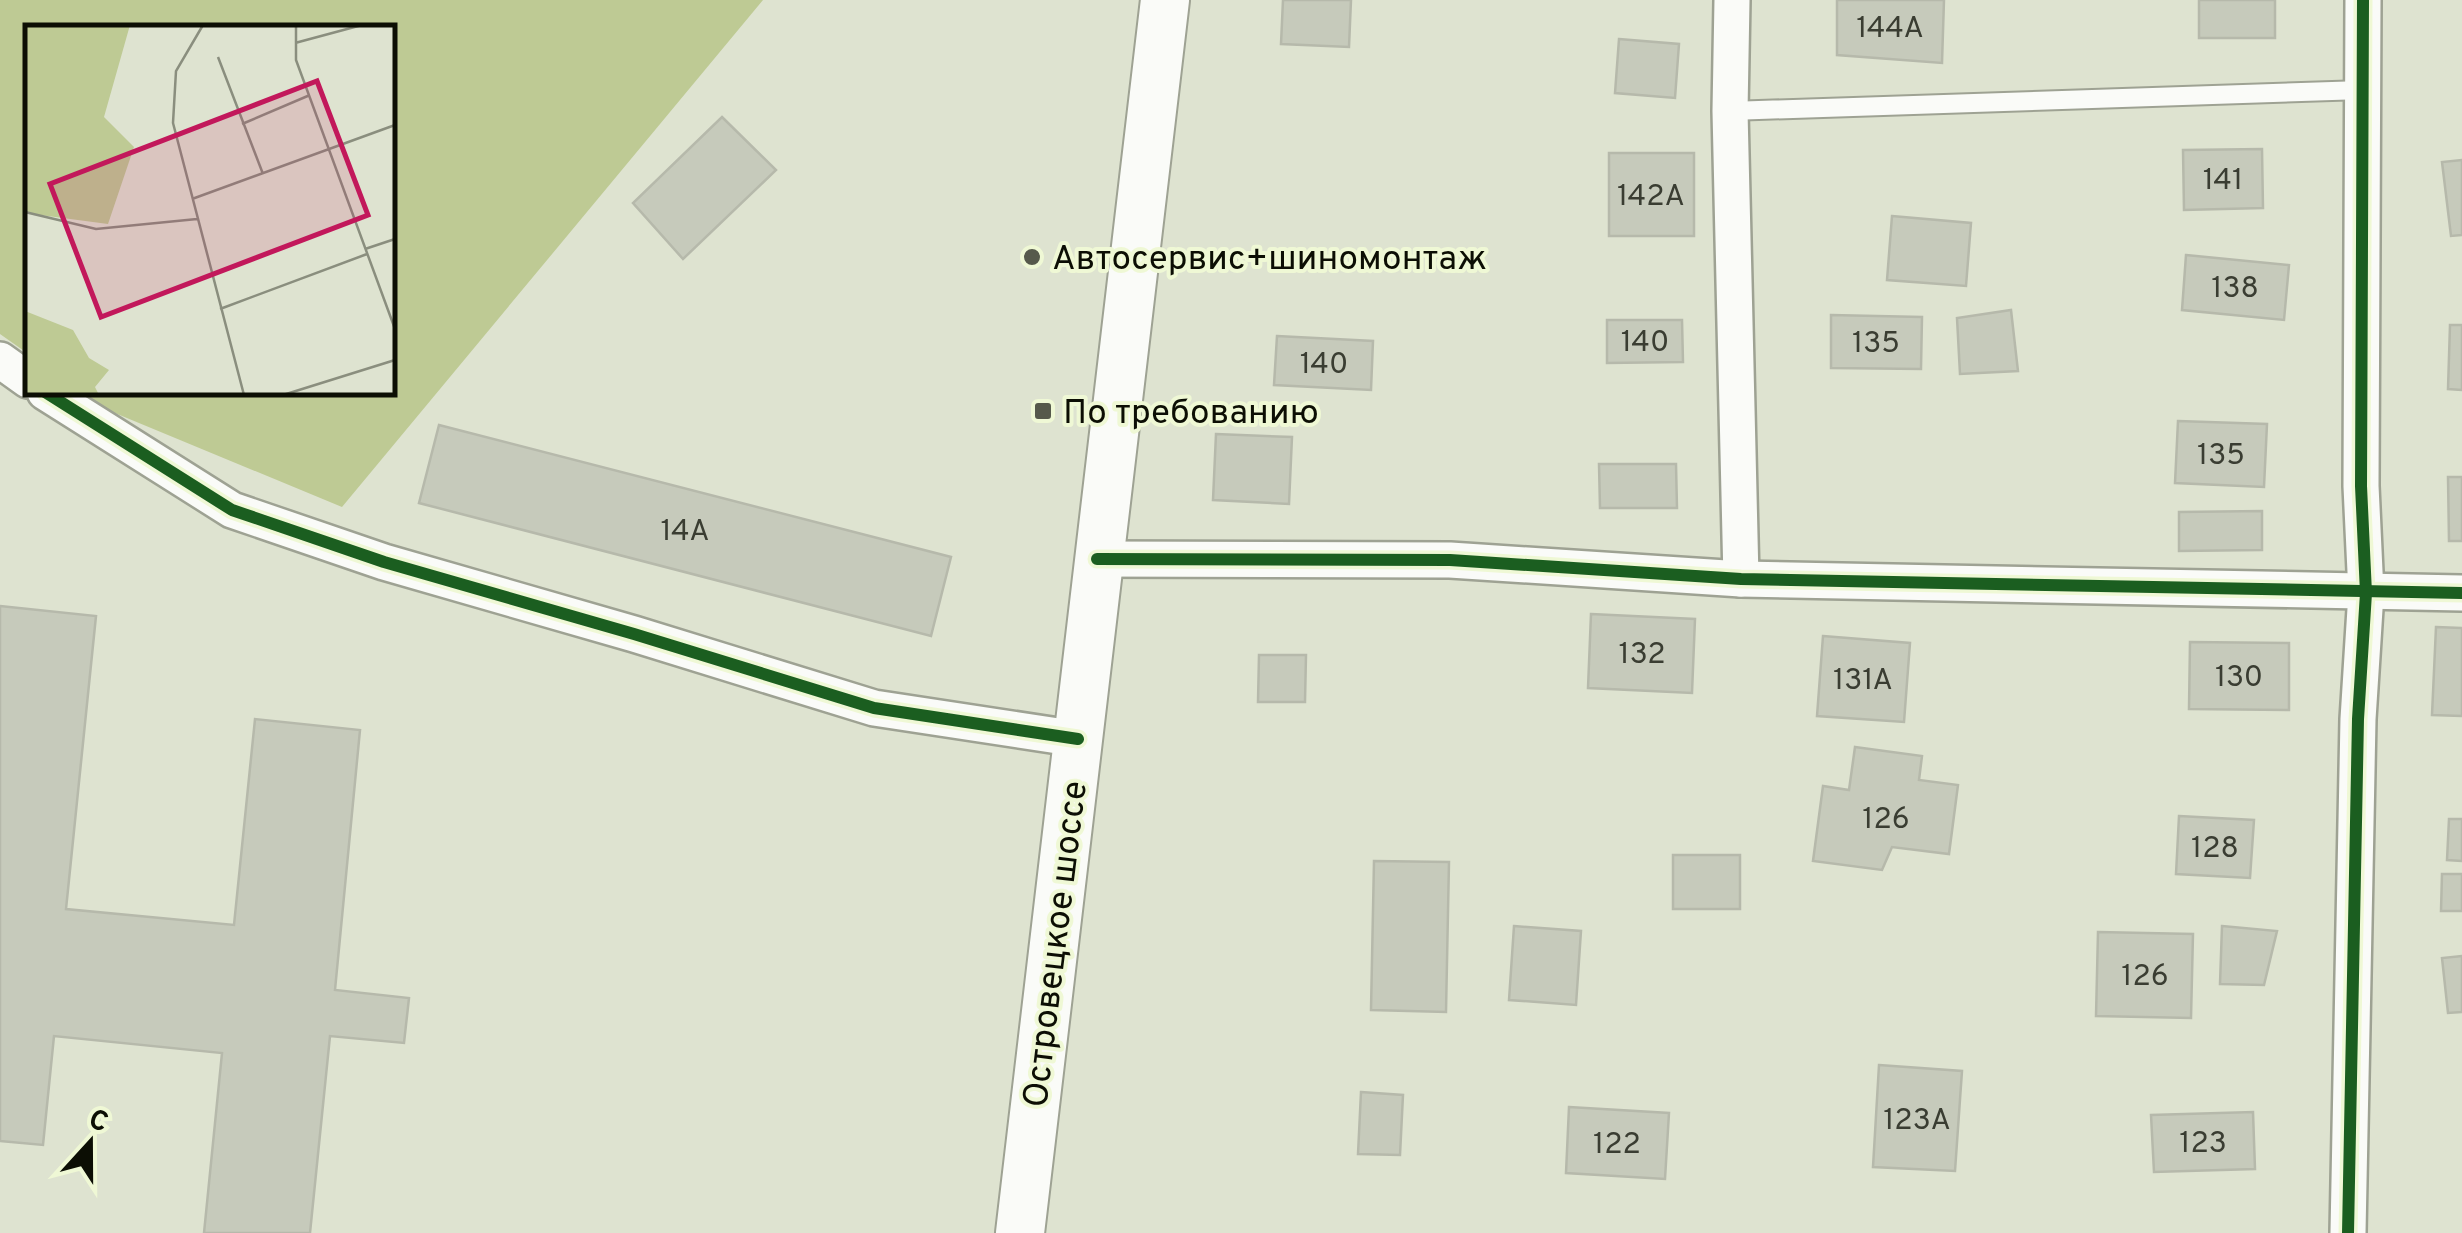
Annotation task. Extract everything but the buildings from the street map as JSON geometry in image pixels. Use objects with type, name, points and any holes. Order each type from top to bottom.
[{"type":"main road","name":"Островецкое шоссе","points":[[1020,1233],[1165,0]]},
{"type":"street","points":[[1732,0],[1730,111],[1742,579]]},
{"type":"street","points":[[2348,1233],[2354,1080],[2358,720],[2366,593],[2361,486],[2363,0]]},
{"type":"street","points":[[0,360],[25,378]]},
{"type":"street","points":[[51,395],[232,510],[384,562],[874,708],[1078,739]]},
{"type":"street","points":[[1097,558],[1450,560],[1742,579],[2462,593]]},
{"type":"lane","points":[[1730,111],[2363,90]]},
{"type":"green space","points":[[0,0],[763,0],[342,507],[110,411],[87,395],[395,395],[395,25],[25,25],[25,352],[0,334]]},
{"type":"cycle path","points":[[2348,1233],[2358,719],[2366,593],[2361,486],[2363,0]]},
{"type":"cycle path","points":[[50,395],[232,510],[384,562],[874,708],[1078,739]]},
{"type":"cycle path","points":[[1097,559],[1450,560],[1741,579],[2462,593]]},
{"type":"place","name":"Автосервис+шиномонтаж","points":[[1032,257]]},
{"type":"place","name":"По требованию","points":[[1043,411]]}]
